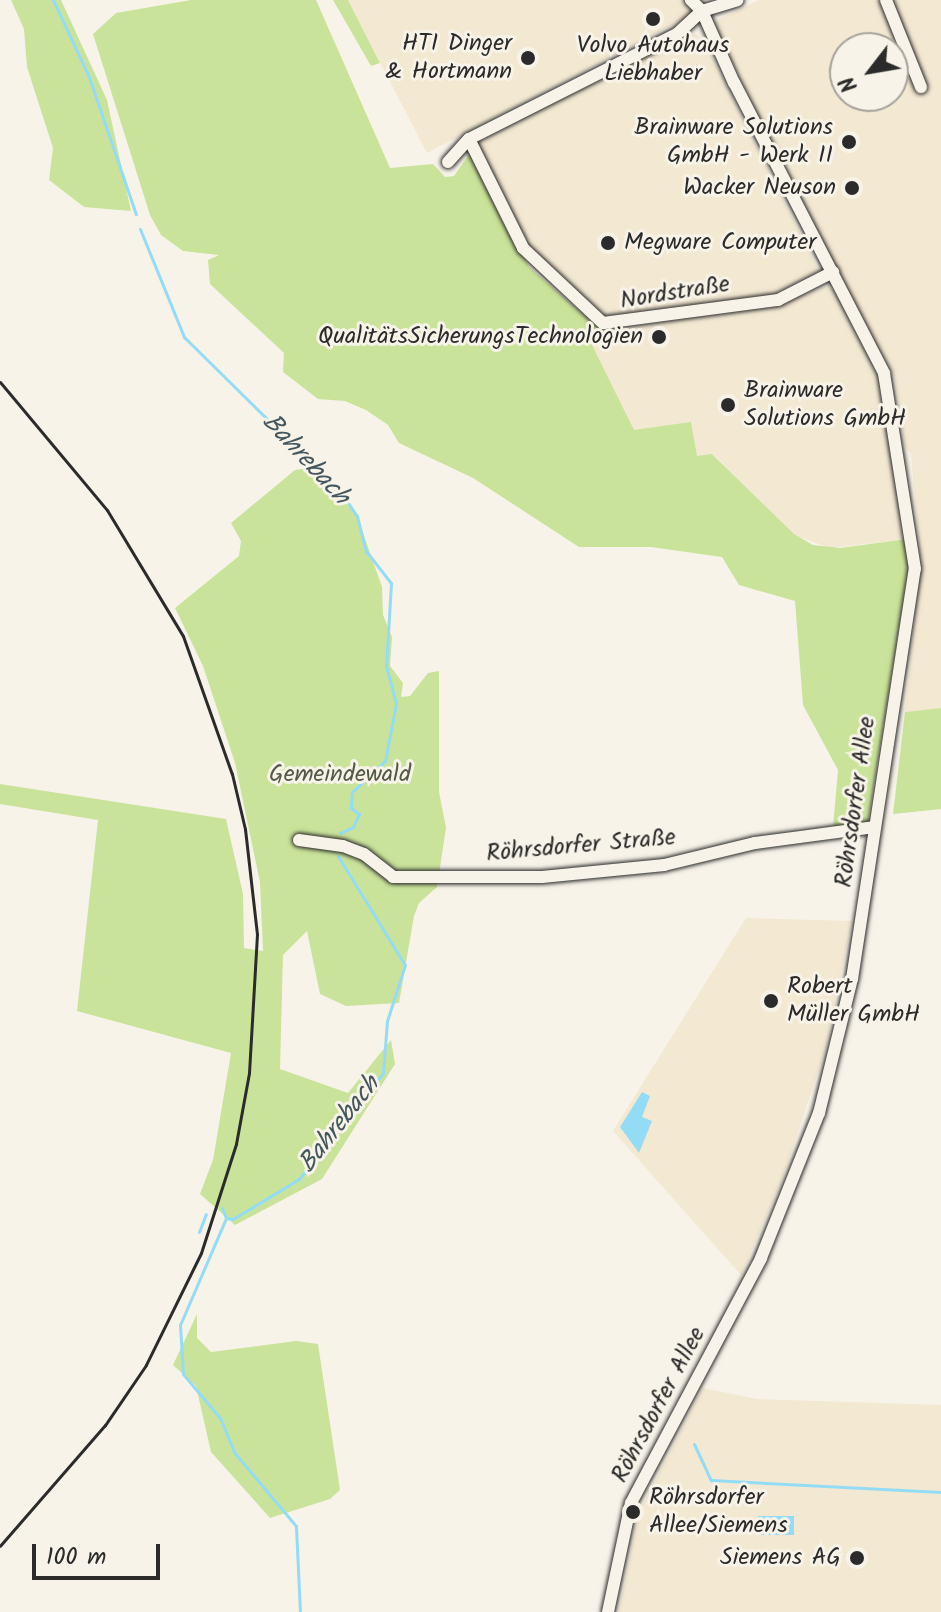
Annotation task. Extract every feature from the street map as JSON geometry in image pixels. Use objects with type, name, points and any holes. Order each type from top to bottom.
[{"type":"street","name":"Röhrsdorfer Allee","points":[[608,1612],[616,1553],[631,1503],[761,1258],[819,1113],[845,1012],[916,550],[888,388],[833,272],[734,83],[702,11],[691,0]]},
{"type":"street","points":[[448,162],[469,139],[677,34],[702,11],[737,0]]},
{"type":"street","points":[[886,0],[921,87]]},
{"type":"street","name":"Nordstraße","points":[[469,139],[523,248],[603,323],[778,300],[833,272]]},
{"type":"street","name":"Röhrsdorfer Straße","points":[[299,840],[354,850],[393,877],[542,877],[664,865],[755,843],[875,827]]},
{"type":"shaded area","points":[[348,0],[685,0],[693,14],[427,153]]},
{"type":"shaded area","points":[[759,0],[941,0],[941,708],[905,712],[921,562],[911,454],[905,447],[895,378],[805,212],[713,22]]},
{"type":"shaded area","points":[[696,34],[704,41],[819,271],[770,296],[605,319],[534,257],[476,144],[683,35]]},
{"type":"shaded area","points":[[827,286],[837,292],[880,381],[907,539],[830,548],[794,535],[713,454],[697,457],[634,431],[586,334],[778,305]]},
{"type":"shaded area","name":"Robert Müller GmbH","points":[[746,918],[852,921],[825,1051],[782,1180],[741,1275],[613,1131]]},
{"type":"shaded area","points":[[703,1388],[757,1399],[941,1405],[941,1612],[619,1612],[639,1512]]},
{"type":"green space","points":[[11,0],[61,0],[107,100],[131,211],[84,207],[49,180],[53,148],[27,67],[24,29]]},
{"type":"green space","points":[[191,0],[316,0],[390,168],[433,164],[445,177],[454,176],[470,153],[529,267],[595,325],[611,330],[587,335],[634,430],[691,422],[697,456],[712,454],[794,534],[813,545],[840,548],[907,539],[909,565],[868,822],[833,827],[838,770],[803,705],[795,601],[739,585],[722,557],[651,547],[579,547],[473,478],[399,443],[388,425],[366,410],[345,401],[318,399],[283,372],[284,353],[210,284],[208,260],[219,255],[183,251],[161,235],[150,215],[93,34],[116,13]]},
{"type":"green space","points":[[333,0],[348,0],[380,63],[371,66]]},
{"type":"green space","name":"Gemeindewald","points":[[316,467],[357,516],[382,587],[383,615],[392,637],[390,666],[403,683],[401,697],[410,696],[428,673],[439,671],[439,792],[446,828],[437,887],[419,903],[414,916],[399,1003],[346,1006],[320,994],[307,931],[283,955],[280,1069],[348,1093],[391,1040],[395,1064],[322,1179],[235,1225],[200,1194],[213,1160],[231,1053],[77,1011],[98,820],[0,804],[0,784],[226,819],[243,894],[244,948],[263,951],[260,882],[235,763],[203,666],[175,608],[239,556],[241,541],[231,523],[295,470]]},
{"type":"green space","points":[[941,708],[941,809],[893,814],[905,712]]},
{"type":"green space","points":[[197,1314],[197,1338],[211,1352],[296,1341],[318,1344],[340,1490],[330,1499],[270,1518],[211,1452],[196,1386],[173,1365]]},
{"type":"water","points":[[642,1092],[650,1096],[642,1117],[652,1121],[639,1153],[620,1127]]},
{"type":"water","points":[[758,1516],[794,1516],[794,1535],[758,1535]]},
{"type":"waterway","name":"Bahrebach","points":[[53,0],[89,77],[136,214]]},
{"type":"waterway","name":"Bahrebach","points":[[140,229],[184,337],[340,491],[357,516],[366,551],[391,583],[386,666],[396,704],[385,761],[352,792],[351,808],[359,814],[353,827],[340,833]]},
{"type":"waterway","name":"Bahrebach","points":[[300,1612],[296,1526],[234,1452],[220,1418],[183,1374],[180,1325],[226,1218],[233,1219],[299,1179],[383,1073],[387,1021],[405,965],[338,856]]},
{"type":"waterway","points":[[222,1208],[226,1218]]},
{"type":"waterway","points":[[199,1232],[206,1214]]},
{"type":"waterway","points":[[694,1444],[711,1480],[941,1492]]},
{"type":"railway","points":[[0,382],[107,510],[183,636],[232,774],[245,829],[257,934],[249,1073],[236,1144],[201,1253],[146,1365],[105,1425],[0,1546]]},
{"type":"place","name":"Volvo Autohaus Liebhaber","points":[[653,19]]},
{"type":"place","name":"HTI Dinger & Hortmann","points":[[528,58]]},
{"type":"place","name":"Brainware Solutions GmbH - Werk II","points":[[849,142]]},
{"type":"place","name":"Wacker Neuson","points":[[852,188]]},
{"type":"place","name":"Megware Computer","points":[[608,243]]},
{"type":"place","name":"QualitätsSicherungsTechnologien","points":[[659,337]]},
{"type":"place","name":"Brainware Solutions GmbH","points":[[728,405]]},
{"type":"place","name":"Robert Müller GmbH","points":[[771,1001]]},
{"type":"place","name":"Röhrsdorfer Allee/Siemens","points":[[633,1512]]},
{"type":"place","name":"Siemens AG","points":[[857,1558]]}]
